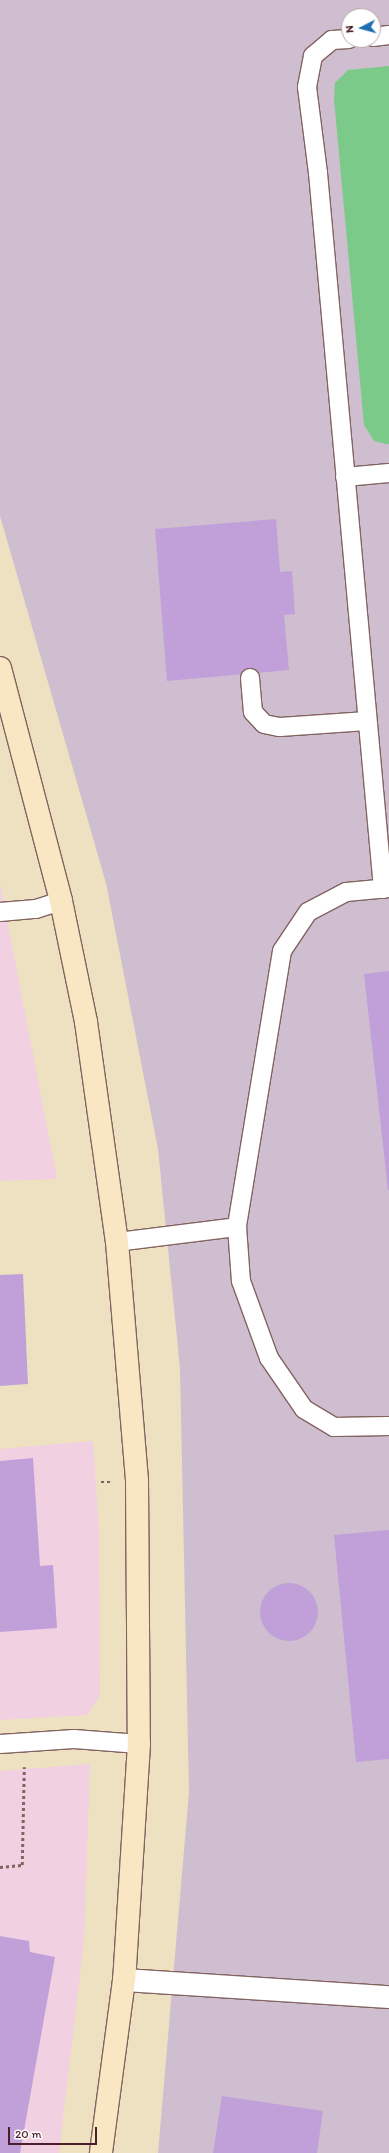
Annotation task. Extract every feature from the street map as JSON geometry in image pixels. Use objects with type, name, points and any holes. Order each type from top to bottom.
[{"type":"main road","points":[[0,668],[61,901],[86,1022],[117,1242],[137,1481],[139,1744],[124,1980],[101,2153]]},
{"type":"street","points":[[124,1980],[389,1997]]},
{"type":"lane","points":[[341,39],[332,40],[313,56],[307,87],[367,721],[386,888],[346,892],[308,912],[282,951],[237,1228],[241,1281],[269,1358],[304,1409],[334,1427],[389,1426]]},
{"type":"lane","points":[[345,477],[389,472]]},
{"type":"lane","points":[[250,678],[253,712],[264,724],[280,727],[367,721]]},
{"type":"lane","points":[[0,912],[36,909],[61,901]]},
{"type":"lane","points":[[117,1242],[237,1228]]},
{"type":"lane","points":[[0,1744],[74,1739],[139,1744]]},
{"type":"path","points":[[0,1867],[22,1865],[25,1743]]},
{"type":"shaded area","points":[[0,0],[389,0],[389,2153],[158,2153],[189,1792],[180,1368],[158,1149],[106,883],[0,516]]},
{"type":"shaded area","points":[[0,883],[57,1179],[0,1181]]},
{"type":"shaded area","points":[[93,1441],[99,1529],[100,1696],[87,1715],[0,1720],[0,1449]]},
{"type":"shaded area","points":[[90,1764],[84,1941],[59,2153],[0,2153],[0,1771]]},
{"type":"green space","points":[[389,66],[389,444],[386,444],[374,441],[364,425],[334,99],[335,83],[348,70]]},
{"type":"building","points":[[276,519],[280,572],[292,571],[295,614],[284,615],[289,670],[167,681],[155,529]]},
{"type":"building","points":[[389,971],[389,1190],[388,1190],[364,974]]},
{"type":"building","points":[[23,1274],[28,1384],[0,1386],[0,1275]]},
{"type":"building","points":[[33,1458],[40,1566],[53,1565],[57,1628],[0,1632],[0,1461]]},
{"type":"building","points":[[389,1530],[389,1759],[356,1762],[334,1535]]},
{"type":"building","points":[[289,1583],[305,1588],[313,1596],[318,1612],[313,1628],[305,1636],[289,1641],[273,1636],[265,1628],[260,1612],[265,1596],[273,1588]]},
{"type":"building","points":[[0,1936],[29,1941],[30,1952],[55,1957],[20,2153],[0,2153]]},
{"type":"building","points":[[222,2096],[323,2111],[317,2153],[213,2153]]}]
